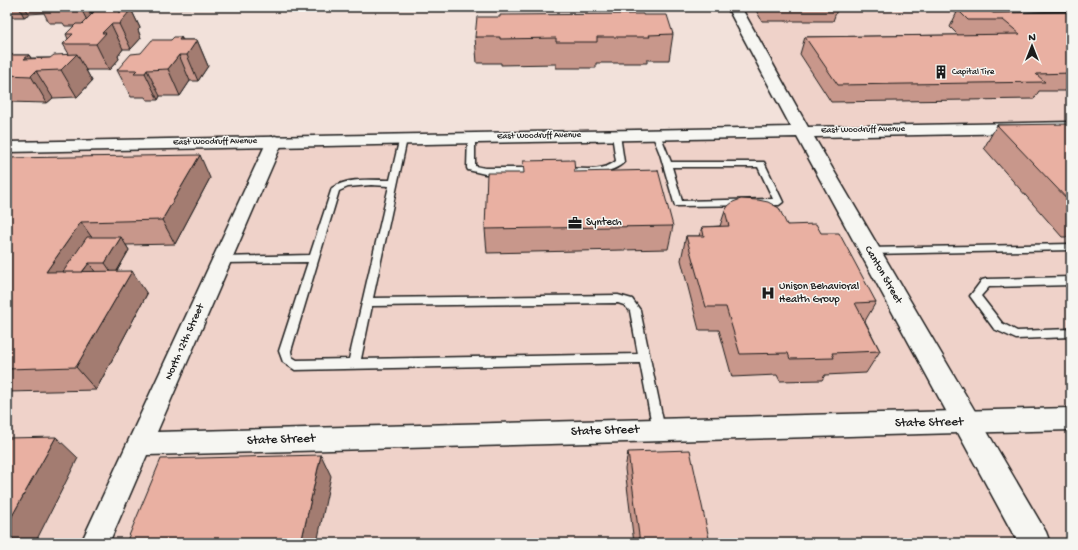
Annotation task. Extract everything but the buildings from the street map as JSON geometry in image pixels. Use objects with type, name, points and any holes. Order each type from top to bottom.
[{"type":"street","name":"Canton Street","points":[[734,7],[869,251],[1035,543]]},
{"type":"street","points":[[955,7],[994,9],[1070,7]]},
{"type":"street","name":"East Woodruff Avenue","points":[[7,146],[1071,127]]},
{"type":"street","name":"North 12th Street","points":[[95,543],[276,141]]},
{"type":"street","name":"State Street","points":[[139,444],[1071,419]]},
{"type":"lane","points":[[656,134],[668,165],[678,204],[779,202],[761,164],[668,165]]},
{"type":"lane","points":[[471,137],[470,168],[485,171],[553,171],[604,170],[617,166],[620,162],[616,135]]},
{"type":"lane","points":[[354,364],[403,139]]},
{"type":"lane","points":[[394,182],[348,184],[339,186],[335,190],[285,350],[287,360],[295,365],[645,358]]},
{"type":"lane","points":[[869,251],[1071,247]]},
{"type":"lane","points":[[222,260],[314,258]]},
{"type":"lane","points":[[1071,281],[986,283],[975,296],[998,326],[1016,335],[1071,333]]},
{"type":"lane","points":[[367,302],[618,299],[628,302],[635,310],[659,430]]},
{"type":"shaded area","points":[[726,7],[1071,7],[1071,543],[7,543],[7,140],[789,126]]},
{"type":"place","name":"Capital Tire","points":[[941,72]]},
{"type":"place","name":"Syntech","points":[[575,223]]},
{"type":"place","name":"Unison Behavioral Health Group","points":[[768,293]]}]
